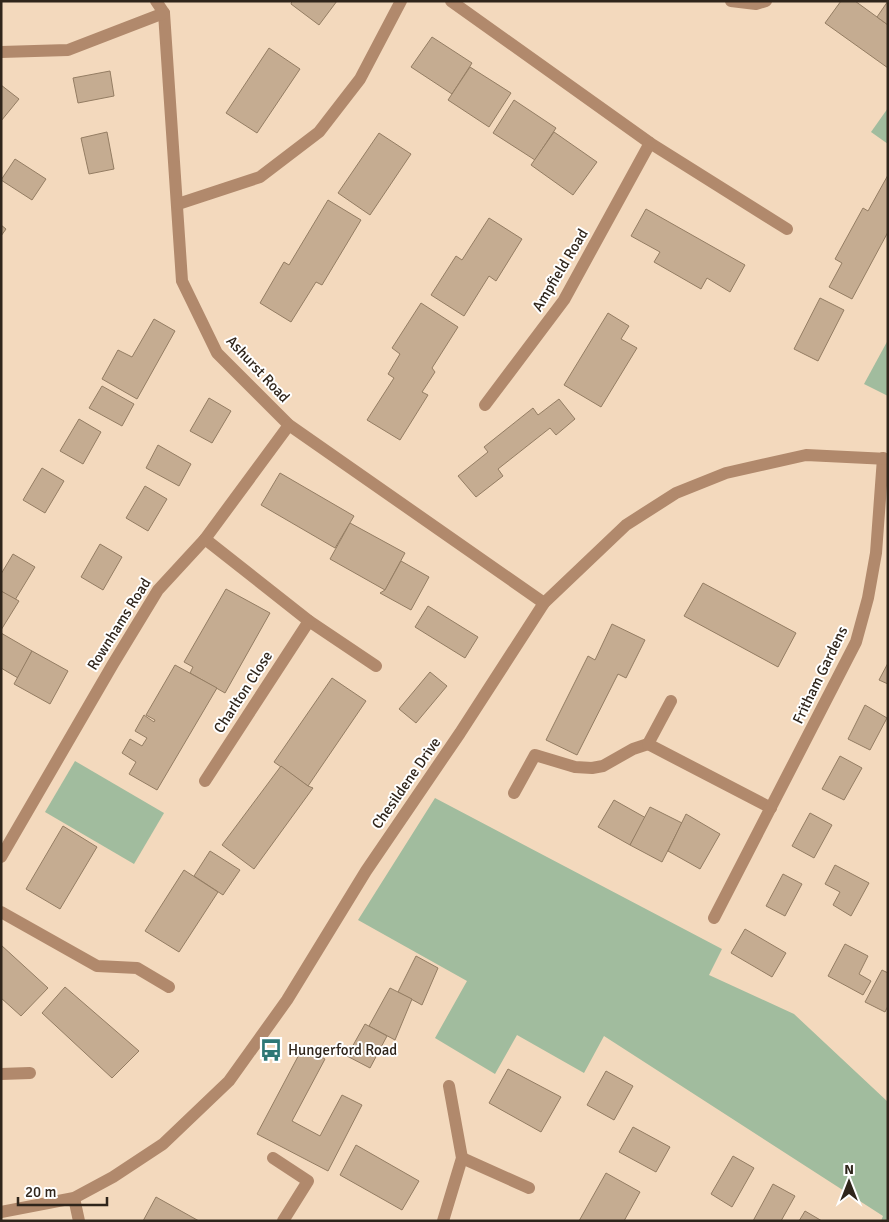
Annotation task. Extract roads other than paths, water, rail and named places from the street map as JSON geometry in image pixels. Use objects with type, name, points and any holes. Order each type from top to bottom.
[{"type":"street","points":[[1,52],[68,50],[164,13],[156,1]]},
{"type":"street","points":[[178,204],[260,177],[319,132],[360,79],[401,1]]},
{"type":"street","points":[[451,1],[650,144],[787,229]]},
{"type":"street","points":[[731,1],[756,4],[766,1]]},
{"type":"street","name":"Ashurst Road","points":[[164,13],[182,281],[217,353],[289,425],[544,603]]},
{"type":"street","name":"Ampfield Road","points":[[485,405],[564,300],[650,144]]},
{"type":"street","name":"Rownhams Road","points":[[1,857],[158,590],[205,538],[289,425]]},
{"type":"street","name":"Chesildene Drive","points":[[1,1212],[74,1198],[113,1177],[163,1144],[229,1081],[287,1000],[366,871],[460,733],[544,603],[626,525],[676,494],[726,473],[806,455],[886,458]]},
{"type":"street","name":"Fritham Gardens","points":[[714,918],[856,642],[868,598],[876,553],[886,458]]},
{"type":"street","points":[[205,538],[309,621],[376,666]]},
{"type":"street","name":"Charlton Close","points":[[205,781],[309,621]]},
{"type":"street","points":[[514,793],[536,755],[575,767],[592,768],[603,766],[634,749],[648,744],[671,701]]},
{"type":"street","points":[[648,744],[771,808]]},
{"type":"street","points":[[1,912],[97,966],[137,968],[169,987]]},
{"type":"street","points":[[1,1074],[30,1073]]},
{"type":"street","points":[[443,1221],[462,1158],[449,1086]]},
{"type":"street","points":[[273,1158],[308,1181],[283,1221]]},
{"type":"street","points":[[462,1158],[529,1188]]},
{"type":"street","points":[[74,1198],[79,1221]]},
{"type":"place","name":"Hungerford Road","points":[[271,1050]]}]
